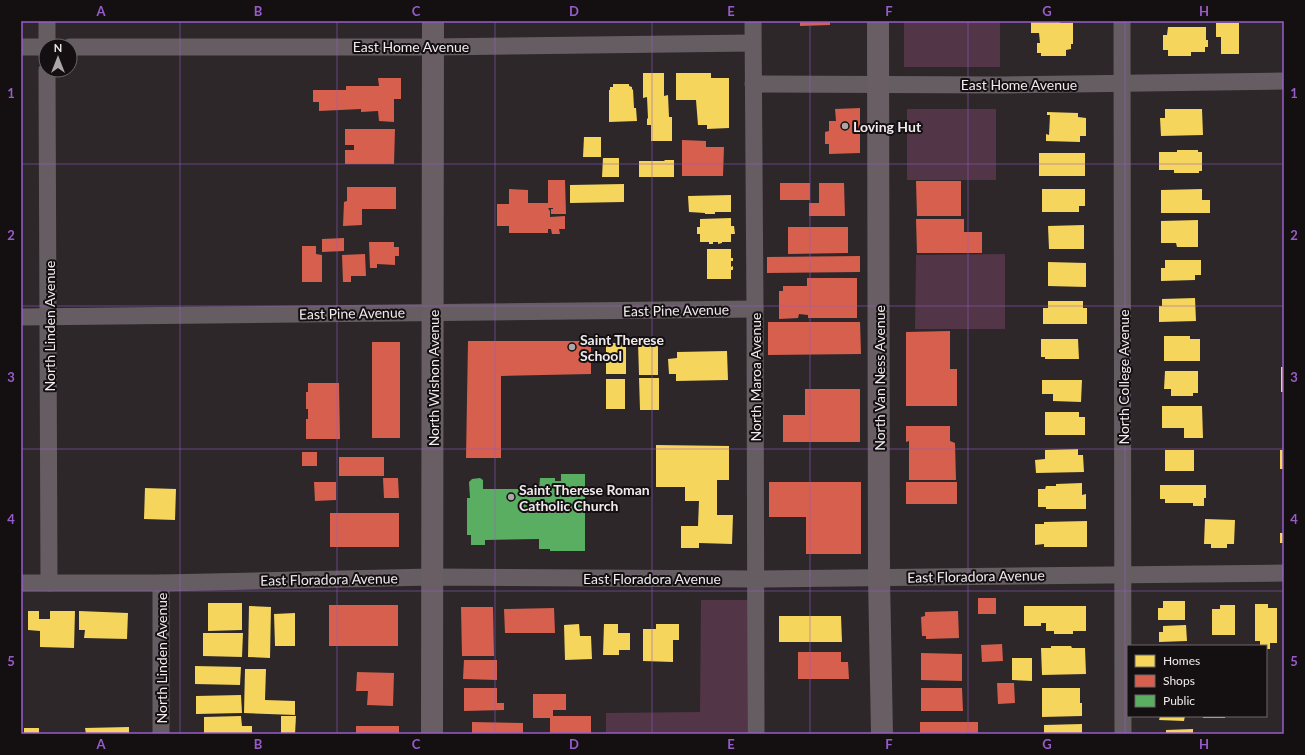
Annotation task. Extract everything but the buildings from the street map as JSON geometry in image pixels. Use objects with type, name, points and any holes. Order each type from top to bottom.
[{"type":"main road","name":"North Wishon Avenue","points":[[432,734],[431,577],[433,21]]},
{"type":"main road","name":"North Van Ness Avenue","points":[[878,21],[879,578],[882,734]]},
{"type":"street","points":[[47,21],[47,38]]},
{"type":"street","name":"North Maroa Avenue","points":[[753,21],[756,734]]},
{"type":"street","name":"North College Avenue","points":[[1122,21],[1123,734]]},
{"type":"street","name":"East Home Avenue","points":[[78,47],[433,47],[752,43]]},
{"type":"street","points":[[21,48],[38,47]]},
{"type":"street","name":"North Linden Avenue","points":[[47,78],[49,582]]},
{"type":"street","name":"East Home Avenue","points":[[753,84],[1122,84],[1284,81]]},
{"type":"street","name":"East Pine Avenue","points":[[21,316],[755,310]]},
{"type":"street","name":"East Floradora Avenue","points":[[21,583],[431,577],[755,579],[1284,573]]},
{"type":"street","name":"North Linden Avenue","points":[[161,582],[161,734]]},
{"type":"shaded area","points":[[904,21],[1000,21],[1000,67],[904,67]]},
{"type":"shaded area","points":[[907,109],[996,109],[996,180],[907,180]]},
{"type":"shaded area","points":[[1005,254],[1005,329],[915,329],[916,255]]},
{"type":"shaded area","points":[[701,600],[748,600],[747,734],[606,734],[606,713],[700,712]]},
{"type":"place","name":"Loving Hut","points":[[845,126]]},
{"type":"place","name":"Saint Therese School","points":[[572,347]]},
{"type":"place","name":"Saint Therese Roman Catholic Church","points":[[511,497]]}]
